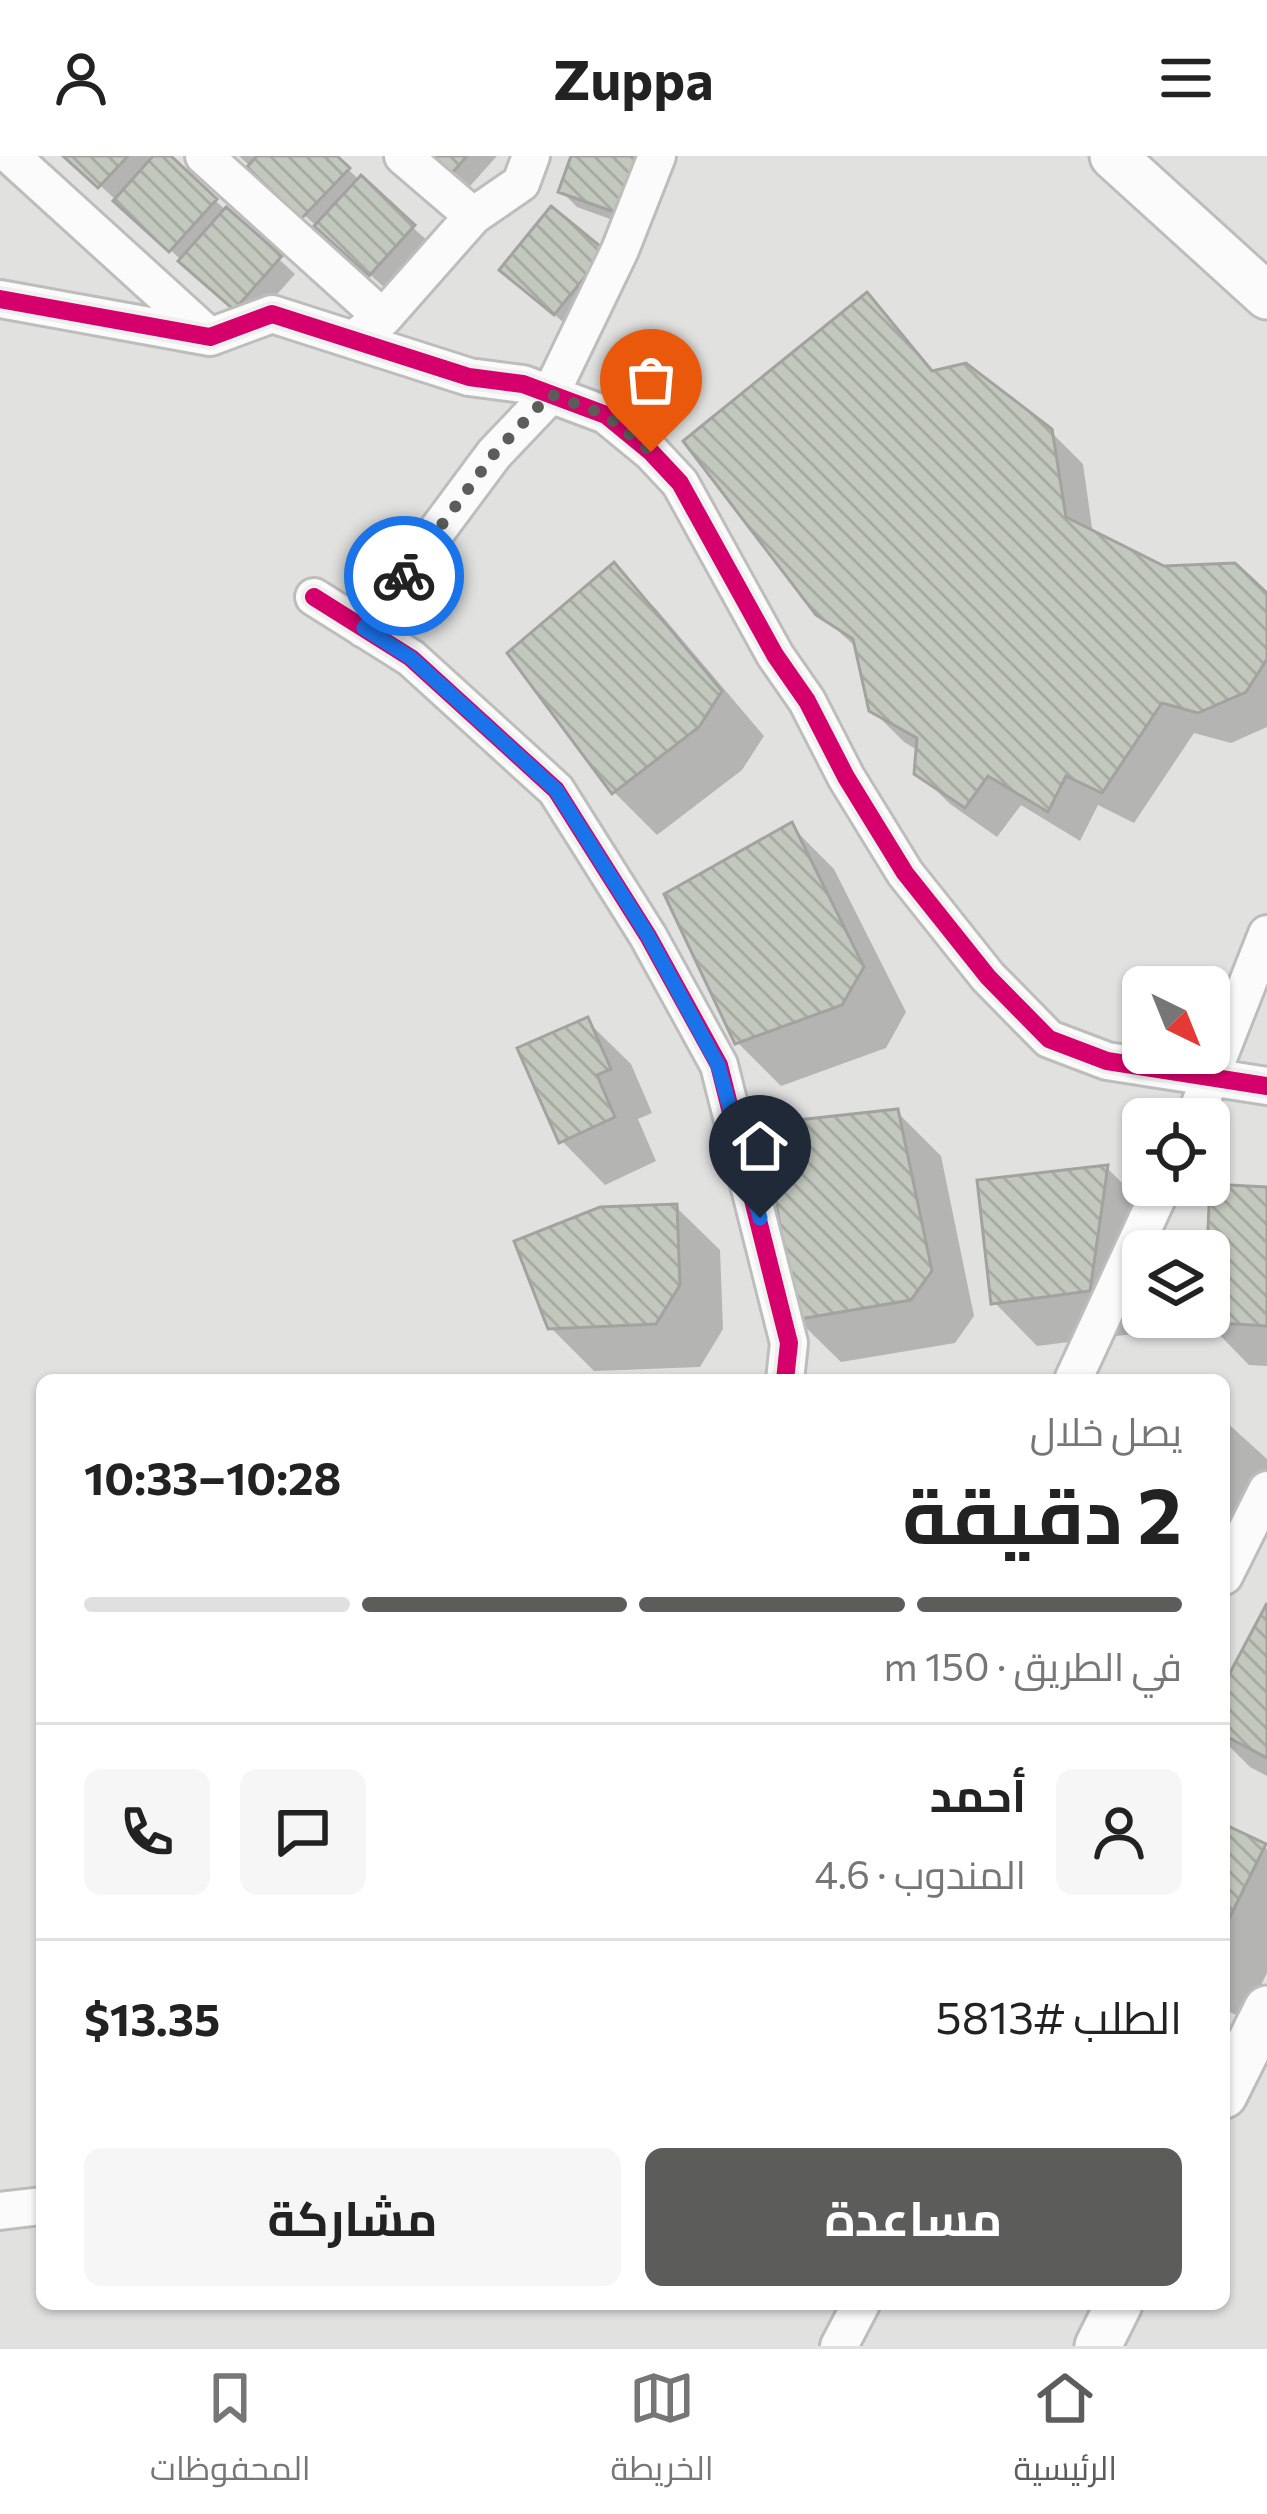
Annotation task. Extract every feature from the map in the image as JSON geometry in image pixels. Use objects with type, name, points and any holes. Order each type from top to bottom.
[{"type":"street","points":[[11,156],[211,337]]},
{"type":"street","points":[[204,156],[368,329]]},
{"type":"street","points":[[403,156],[473,217]]},
{"type":"street","points":[[368,329],[473,217],[521,183],[531,156]]},
{"type":"street","points":[[364,628],[494,454],[550,394],[620,250],[657,156]]},
{"type":"street","points":[[1114,156],[1267,296]]},
{"type":"street","points":[[5,295],[86,317],[211,337],[272,314],[368,329],[469,377],[523,384],[606,415],[680,483],[775,655],[807,701],[845,777],[905,873],[988,977],[1049,1039],[1107,1061],[1267,1086]]},
{"type":"street","points":[[314,596],[411,658],[556,790],[648,936],[718,1065],[789,1343],[786,1374]]},
{"type":"street","points":[[1204,1098],[1267,934]]},
{"type":"street","points":[[1076,1374],[1153,1206]]},
{"type":"street","points":[[1230,1564],[1267,1490]]},
{"type":"street","points":[[1230,2083],[1267,2009]]},
{"type":"street","points":[[0,2211],[36,2207]]},
{"type":"street","points":[[839,2346],[858,2310]]},
{"type":"street","points":[[1098,2346],[1116,2310]]},
{"type":"building","points":[[63,156],[128,156],[98,188]]},
{"type":"building","points":[[153,156],[171,156],[217,199],[169,252],[113,201]]},
{"type":"building","points":[[257,156],[337,156],[350,168],[301,219],[247,167]]},
{"type":"building","points":[[433,156],[467,156],[452,173]]},
{"type":"building","points":[[571,156],[638,156],[617,213],[558,192]]},
{"type":"building","points":[[361,175],[415,225],[369,276],[314,226]]},
{"type":"building","points":[[551,206],[606,251],[554,315],[499,270]]},
{"type":"building","points":[[226,207],[282,256],[234,310],[178,261]]},
{"type":"building","points":[[867,292],[932,371],[966,363],[1052,429],[1066,517],[1164,566],[1235,563],[1267,593],[1267,659],[1246,692],[1198,713],[1162,703],[1102,793],[1066,776],[1048,812],[988,776],[965,808],[914,774],[917,738],[869,711],[853,639],[816,615],[683,441]]},
{"type":"building","points":[[614,562],[722,691],[699,727],[612,794],[507,653]]},
{"type":"building","points":[[792,822],[864,967],[842,1005],[735,1044],[664,894]]},
{"type":"building","points":[[588,1017],[611,1069],[597,1075],[615,1117],[559,1143],[517,1048]]},
{"type":"building","points":[[898,1109],[932,1271],[911,1300],[794,1320],[769,1154],[798,1120]]},
{"type":"building","points":[[1108,1165],[1090,1291],[991,1304],[977,1180]]},
{"type":"building","points":[[1230,1185],[1267,1187],[1267,1326],[1230,1324],[1230,1230],[1208,1230],[1209,1206],[1230,1206]]},
{"type":"building","points":[[677,1204],[680,1285],[656,1324],[548,1329],[514,1241],[600,1207]]},
{"type":"building","points":[[1267,1603],[1267,1758],[1230,1738],[1230,1673]]},
{"type":"building","points":[[1230,1827],[1266,1844],[1230,1917]]},
{"type":"cycle path","points":[[0,299],[210,337],[272,314],[469,377],[523,384],[606,415],[680,483],[775,655],[807,701],[846,777],[905,873],[988,977],[1049,1039],[1107,1061],[1267,1086]]},
{"type":"cycle path","points":[[314,597],[411,658],[556,790],[648,936],[719,1065],[789,1343],[786,1374]]},
{"type":"way so far","points":[[404,576],[494,454],[550,394],[606,415],[651,452]]},
{"type":"route","points":[[404,576],[364,628],[411,658],[556,790],[648,936],[718,1065],[760,1218]]}]
